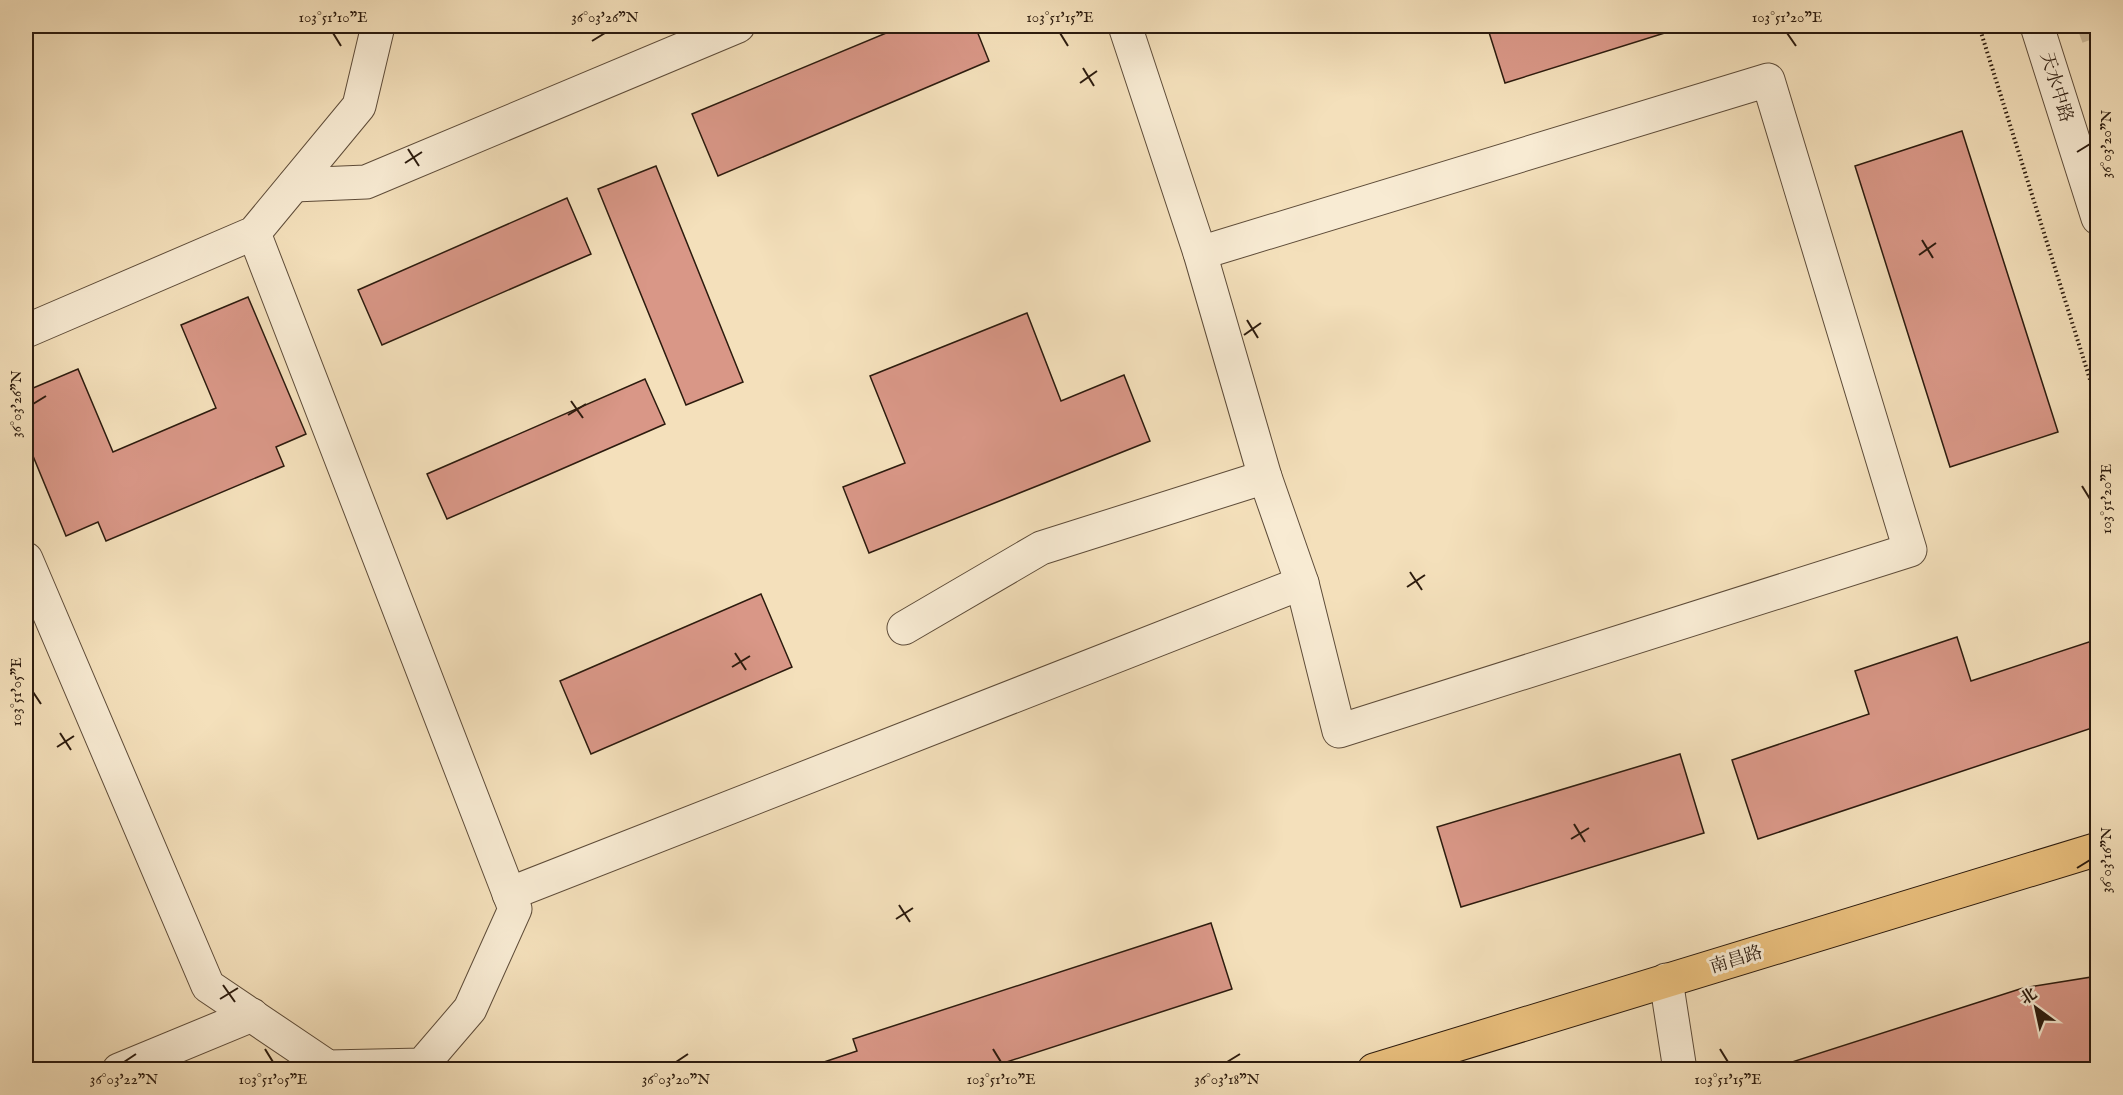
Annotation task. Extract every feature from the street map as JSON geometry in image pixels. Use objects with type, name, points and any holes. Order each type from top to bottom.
[{"type":"main road","name":"南昌路","points":[[1374,1070],[2097,849]]},
{"type":"street","points":[[26,331],[254,233],[359,106],[378,26]]},
{"type":"street","points":[[294,185],[366,182],[738,26]]},
{"type":"street","points":[[1125,26],[1200,253],[1265,477],[1302,583],[1339,731],[1910,550],[1768,80],[1200,253]]},
{"type":"street","name":"天水中路","points":[[2037,26],[2097,218]]},
{"type":"street","points":[[26,559],[208,986],[328,1067],[422,1065],[470,1009],[515,909],[254,233]]},
{"type":"street","points":[[904,628],[1041,548],[1265,477]]},
{"type":"street","points":[[509,894],[1302,583]]},
{"type":"street","points":[[1666,980],[1680,1070]]},
{"type":"street","points":[[118,1070],[252,1015]]},
{"type":"path","points":[[1979,26],[2097,405]]},
{"type":"building","points":[[903,26],[975,26],[989,61],[718,176],[692,114]]},
{"type":"building","points":[[1487,26],[1687,26],[1505,83]]},
{"type":"building","points":[[1962,131],[2058,432],[1950,467],[1855,166]]},
{"type":"building","points":[[656,166],[743,382],[686,405],[598,189]]},
{"type":"building","points":[[567,198],[591,254],[382,345],[358,290]]},
{"type":"building","points":[[248,297],[306,434],[276,447],[284,466],[106,541],[98,522],[66,536],[26,439],[26,391],[78,369],[113,452],[216,408],[181,325]]},
{"type":"building","points":[[1027,313],[1061,401],[1124,375],[1150,441],[869,553],[843,487],[905,463],[870,376]]},
{"type":"building","points":[[645,379],[665,424],[447,519],[427,474]]},
{"type":"building","points":[[761,594],[792,667],[591,754],[560,681]]},
{"type":"building","points":[[1957,637],[1971,681],[2098,639],[2098,726],[1758,839],[1732,760],[1869,714],[1855,671]]},
{"type":"building","points":[[1680,754],[1704,833],[1461,907],[1437,827]]},
{"type":"building","points":[[1211,923],[1232,989],[982,1070],[800,1070],[857,1051],[853,1039]]},
{"type":"building","points":[[2098,976],[2098,1070],[1767,1070],[2023,988]]},
{"type":"tunnel","points":[[2094,26],[2098,37]]}]
